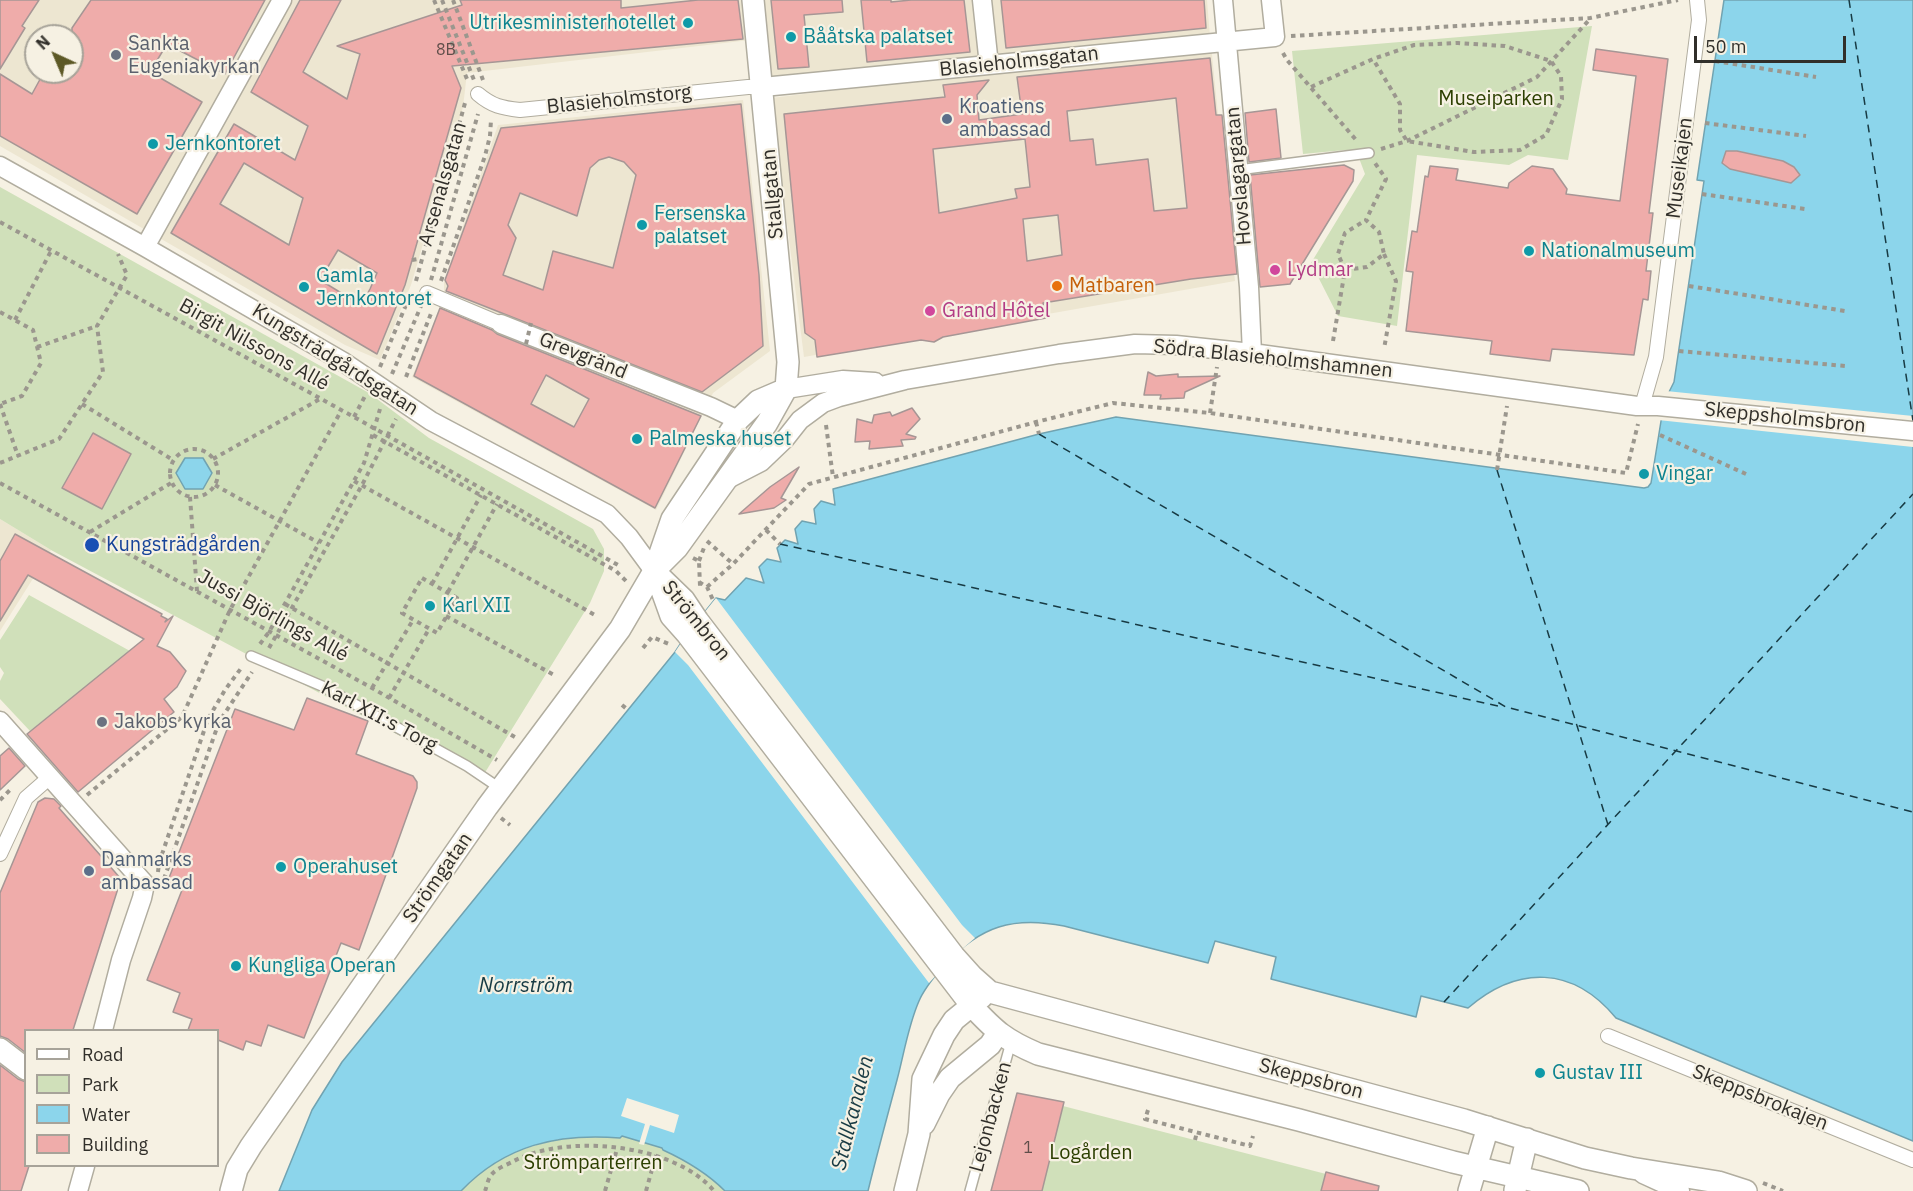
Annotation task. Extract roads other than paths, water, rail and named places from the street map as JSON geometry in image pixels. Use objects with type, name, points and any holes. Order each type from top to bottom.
[{"type":"street","points":[[145,247],[282,0]]},
{"type":"street","name":"Stallgatan","points":[[753,0],[789,362],[786,389]]},
{"type":"street","points":[[982,0],[989,65]]},
{"type":"street","name":"Hovslagargatan","points":[[1223,0],[1249,287],[1252,353]]},
{"type":"street","name":"Blasieholmsgatan","points":[[763,87],[1275,37],[1271,0]]},
{"type":"street","name":"Museikajen","points":[[1646,410],[1656,357],[1699,20],[1697,0]]},
{"type":"street","name":"Blasieholmstorg","points":[[470,95],[504,109],[519,110],[763,87]]},
{"type":"street","name":"Kungsträdgårdsgatan","points":[[0,166],[342,361],[431,421],[607,514],[629,537],[654,571]]},
{"type":"street","name":"Grevgränd","points":[[432,296],[711,407],[738,420]]},
{"type":"street","name":"Södra Blasieholmshamnen","points":[[728,479],[761,462],[813,409],[839,397],[888,383],[1059,354],[1135,344],[1176,345],[1252,353],[1510,388],[1646,410]]},
{"type":"street","name":"Södra Blasieholmshamnen","points":[[654,571],[672,519],[738,420],[758,401],[786,389],[843,380],[888,383]]},
{"type":"street","name":"Södra Blasieholmshamnen","points":[[654,571],[677,548],[728,479],[767,423],[786,389]]},
{"type":"street","name":"Skeppsholmsbron","points":[[1646,410],[1913,431]]},
{"type":"street","name":"Strömbron","points":[[654,571],[684,600],[687,634],[948,962],[972,976]]},
{"type":"street","name":"Strömgatan","points":[[231,1191],[237,1169],[251,1146],[501,789],[620,629],[654,571]]},
{"type":"street","points":[[0,721],[50,777],[151,882],[142,898],[121,960],[103,1029]]},
{"type":"street","points":[[0,854],[26,798],[50,777]]},
{"type":"street","points":[[948,962],[971,1005],[1004,1038],[1038,1054],[1299,1120],[1475,1168],[1516,1184],[1578,1191]]},
{"type":"street","name":"Skeppsbron","points":[[972,976],[990,992],[1488,1127],[1585,1158],[1718,1182],[1746,1191]]},
{"type":"street","points":[[905,1191],[919,1134],[923,1079],[944,1035],[954,1020],[990,992],[1004,1038]]},
{"type":"street","name":"Skeppsbrokajen","points":[[1608,1036],[1913,1160]]},
{"type":"street","points":[[919,1134],[939,1094],[950,1078],[990,1045],[1004,1038]]},
{"type":"street","points":[[0,1049],[24,1067]]},
{"type":"street","points":[[1469,1191],[1488,1127]]},
{"type":"street","points":[[1516,1184],[1527,1139]]},
{"type":"street","points":[[78,1191],[85,1167]]},
{"type":"street","name":"Skeppsbron","points":[[1631,1168],[1680,1191]]},
{"type":"lane","points":[[1238,170],[1369,153]]},
{"type":"lane","name":"Karl XII:s Torg","points":[[251,656],[322,686],[467,766],[501,789]]},
{"type":"lane","name":"Lejonbacken","points":[[970,1191],[1004,1038]]},
{"type":"water","points":[[1724,0],[1913,0],[1913,1141],[1616,1018],[1582,988],[1563,981],[1545,977],[1506,984],[1468,1008],[1421,996],[1416,1017],[1271,979],[1276,957],[1215,941],[1208,963],[1064,926],[1029,922],[999,927],[972,941],[945,964],[924,991],[909,1030],[868,1191],[725,1191],[704,1173],[662,1148],[622,1136],[620,1138],[554,1140],[534,1145],[496,1163],[478,1175],[461,1191],[279,1191],[312,1110],[342,1062],[675,652],[716,598],[725,600],[746,578],[764,583],[759,567],[767,559],[781,562],[777,548],[785,540],[798,544],[795,529],[802,521],[816,524],[814,509],[821,501],[835,505],[833,489],[1039,434],[1116,417],[1648,487],[1651,483],[1666,398],[1674,382],[1704,181],[1697,180]]},
{"type":"water","points":[[185,458],[203,458],[212,473],[203,489],[185,489],[176,473]]},
{"type":"place","name":"Utrikesministerhotellet","points":[[688,23]]},
{"type":"place","name":"Bååtska palatset","points":[[791,37]]},
{"type":"place","name":"Sankta Eugeniakyrkan","points":[[116,55]]},
{"type":"place","name":"Kroatiens ambassad","points":[[947,119]]},
{"type":"place","name":"Jernkontoret","points":[[153,144]]},
{"type":"place","name":"Fersenska palatset","points":[[642,225]]},
{"type":"place","name":"Nationalmuseum","points":[[1529,251]]},
{"type":"place","name":"Lydmar","points":[[1275,270]]},
{"type":"place","name":"Matbaren","points":[[1057,286]]},
{"type":"place","name":"Gamla Jernkontoret","points":[[304,287]]},
{"type":"place","name":"Grand Hôtel","points":[[930,311]]},
{"type":"place","name":"Palmeska huset","points":[[637,439]]},
{"type":"place","name":"Vingar","points":[[1644,474]]},
{"type":"place","name":"Kungsträdgården","points":[[92,545]]},
{"type":"place","name":"Karl XII","points":[[430,606]]},
{"type":"place","name":"Jakobs kyrka","points":[[102,722]]},
{"type":"place","name":"Operahuset","points":[[281,867]]},
{"type":"place","name":"Danmarks ambassad","points":[[89,871]]},
{"type":"place","name":"Kungliga Operan","points":[[236,966]]},
{"type":"place","name":"Gustav III","points":[[1540,1073]]},
{"type":"park label","name":"Museiparken","points":[[1496,99]]},
{"type":"park label","name":"Logården","points":[[1091,1153]]},
{"type":"park label","name":"Strömparterren","points":[[593,1163]]},
{"type":"water label","name":"Norrström","points":[[526,986]]},
{"type":"water label","name":"Stallkanalen","points":[[853,1113]]}]
